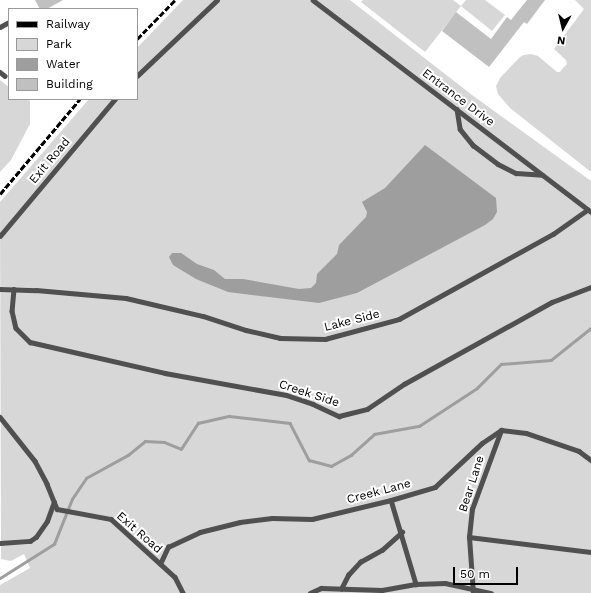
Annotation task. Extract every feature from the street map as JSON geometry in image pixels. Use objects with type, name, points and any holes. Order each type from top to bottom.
[{"type":"lane","points":[[138,75],[217,0]]},
{"type":"lane","name":"Entrance Drive","points":[[313,0],[589,211]]},
{"type":"lane","points":[[0,72],[5,76]]},
{"type":"lane","name":"Exit Road","points":[[0,236],[114,100]]},
{"type":"lane","points":[[457,109],[460,129],[473,145],[498,164],[516,172],[542,175]]},
{"type":"lane","name":"Lake Side","points":[[0,289],[126,298],[204,316],[246,330],[280,338],[325,339],[399,319],[553,234],[589,211]]},
{"type":"lane","name":"Creek Side","points":[[14,289],[12,311],[16,328],[30,342],[165,373],[286,395],[313,404],[339,416],[367,409],[404,384],[552,302],[591,287]]},
{"type":"lane","name":"Exit Road","points":[[0,417],[35,461],[47,484],[57,510],[111,519],[176,577],[183,593]]},
{"type":"lane","points":[[501,430],[526,433],[579,451],[591,460]]},
{"type":"lane","name":"Creek Lane","points":[[160,564],[168,548],[200,532],[240,522],[272,518],[312,519],[391,500],[435,487],[482,443],[501,430]]},
{"type":"lane","name":"Bear Lane","points":[[472,591],[469,537],[472,509],[501,430]]},
{"type":"lane","points":[[391,500],[402,532],[416,584]]},
{"type":"lane","points":[[0,543],[30,541],[36,537],[47,521],[54,502]]},
{"type":"lane","points":[[341,589],[348,575],[360,562],[382,550],[402,532]]},
{"type":"lane","points":[[469,537],[591,552]]},
{"type":"lane","points":[[310,593],[321,588],[382,590],[416,584],[445,583],[472,591],[491,593]]},
{"type":"green space","points":[[183,0],[350,0],[472,95],[591,181],[591,593],[0,593],[0,585],[30,568],[24,554],[11,561],[1,559],[0,202],[88,100],[138,100],[138,47]]},
{"type":"green space","points":[[363,0],[453,0],[461,6],[425,52],[361,2]]},
{"type":"green space","points":[[466,0],[485,0],[505,15],[492,31],[461,6]]},
{"type":"green space","points":[[575,0],[591,0],[591,172],[510,108],[498,94],[496,86],[500,78],[520,57],[524,55],[531,54],[538,56],[557,72],[560,72],[567,64],[566,60],[554,49],[584,9]]},
{"type":"green space","points":[[0,80],[8,86],[8,100],[30,101],[30,124],[11,160],[0,172]]},
{"type":"water","points":[[425,145],[496,198],[497,212],[493,219],[485,225],[357,293],[319,303],[228,292],[196,279],[173,265],[169,257],[172,253],[181,253],[197,264],[214,270],[225,279],[243,279],[299,289],[311,288],[316,283],[317,274],[337,254],[339,245],[366,217],[367,212],[362,202],[385,188]]},
{"type":"building","points":[[35,0],[63,0],[49,8],[39,8]]},
{"type":"building","points":[[527,0],[545,0],[527,24],[524,22],[489,67],[442,31],[456,12],[491,39],[507,17],[511,20]]},
{"type":"waterway","points":[[0,578],[54,544],[72,499],[86,478],[128,455],[145,441],[164,442],[181,449],[198,423],[229,416],[290,423],[309,460],[331,466],[351,455],[374,434],[419,426],[477,388],[501,364],[551,360],[591,328]]},
{"type":"railway","points":[[138,38],[175,0]]},
{"type":"railway","points":[[0,194],[79,100]]}]
